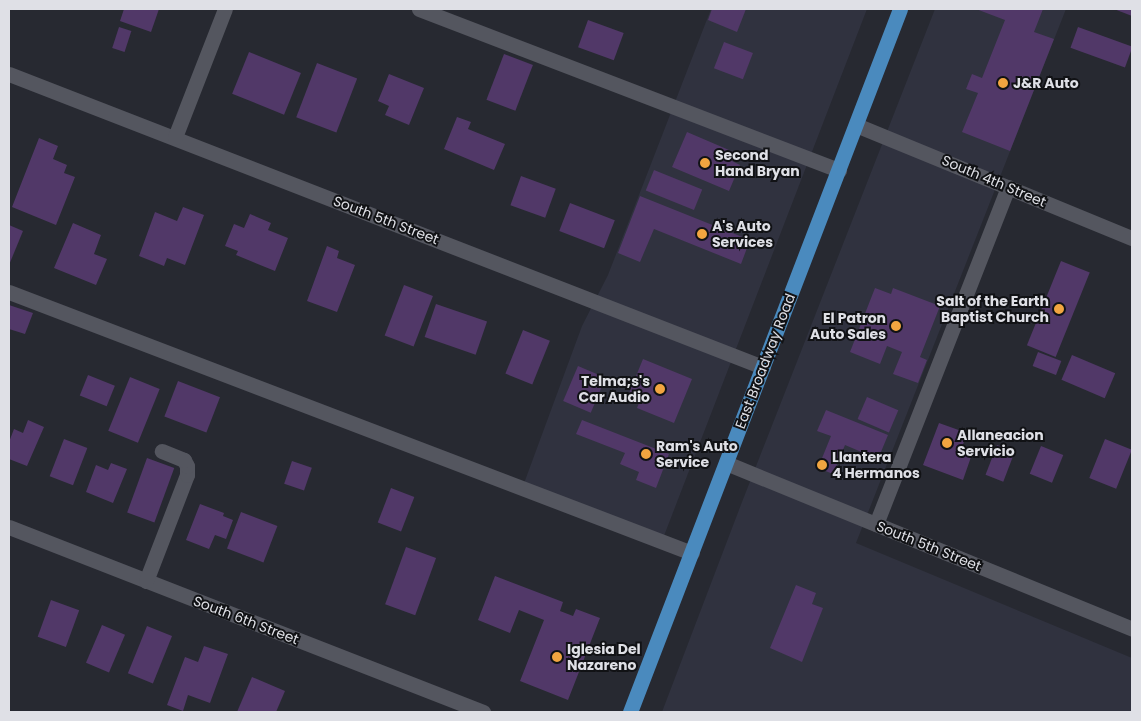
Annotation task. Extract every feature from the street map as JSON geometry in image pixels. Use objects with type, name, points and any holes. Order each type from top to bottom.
[{"type":"main road","name":"East Broadway Road","points":[[630,712],[900,9]]},
{"type":"street","points":[[175,137],[225,9]]},
{"type":"street","points":[[420,9],[838,170]]},
{"type":"street","name":"South 5th Street","points":[[9,74],[763,367]]},
{"type":"street","name":"South 4th Street","points":[[856,125],[1132,238]]},
{"type":"street","points":[[876,524],[1008,186]]},
{"type":"street","points":[[9,292],[692,554]]},
{"type":"street","points":[[146,581],[187,475],[187,466],[184,460],[162,451]]},
{"type":"street","name":"South 5th Street","points":[[726,463],[1132,628]]},
{"type":"street","name":"South 6th Street","points":[[9,527],[483,712]]},
{"type":"shaded area","points":[[711,9],[867,9],[662,541],[523,486],[582,326],[608,275]]},
{"type":"shaded area","points":[[935,9],[1066,9],[856,543],[1132,658],[1132,712],[662,712],[742,502]]},
{"type":"building","points":[[124,9],[159,9],[151,32],[120,21]]},
{"type":"building","points":[[712,9],[746,9],[737,32],[708,20]]},
{"type":"building","name":"J&R Auto","points":[[976,9],[1043,9],[1034,32],[1054,39],[1010,151],[962,132],[978,93],[966,89],[972,74],[982,78],[1005,20]]},
{"type":"building","points":[[1114,9],[1132,9],[1132,16]]},
{"type":"building","points":[[588,20],[624,33],[614,60],[578,47]]},
{"type":"building","points":[[119,27],[131,31],[125,52],[112,48]]},
{"type":"building","points":[[1078,27],[1132,47],[1125,68],[1070,48]]},
{"type":"building","points":[[724,42],[753,53],[743,79],[714,68]]},
{"type":"building","points":[[249,52],[301,73],[284,115],[232,94]]},
{"type":"building","points":[[504,54],[533,65],[515,111],[486,100]]},
{"type":"building","points":[[317,63],[357,78],[336,133],[296,117]]},
{"type":"building","points":[[389,74],[424,88],[409,125],[385,115],[389,106],[378,101]]},
{"type":"building","points":[[457,117],[471,122],[468,129],[505,144],[494,170],[444,149]]},
{"type":"building","name":"Second Hand Bryan","points":[[687,132],[736,153],[732,161],[740,165],[729,191],[672,167]]},
{"type":"building","points":[[39,138],[58,146],[53,159],[67,165],[64,173],[75,177],[56,225],[12,207]]},
{"type":"building","points":[[654,170],[702,189],[694,210],[646,190]]},
{"type":"building","points":[[521,176],[556,189],[545,218],[510,205]]},
{"type":"building","name":"A's Auto Services","points":[[640,196],[750,240],[741,264],[654,229],[640,262],[618,253]]},
{"type":"building","points":[[570,203],[615,220],[604,248],[559,231]]},
{"type":"building","points":[[183,207],[204,215],[185,265],[167,258],[164,266],[139,256],[155,212],[177,221]]},
{"type":"building","points":[[250,214],[271,223],[268,230],[288,238],[275,271],[236,255],[238,251],[225,246],[234,224],[244,228]]},
{"type":"building","points":[[73,223],[101,235],[94,254],[107,259],[96,285],[54,268]]},
{"type":"building","points":[[9,225],[23,231],[9,265]]},
{"type":"building","points":[[327,246],[339,251],[337,258],[355,265],[337,312],[307,301]]},
{"type":"building","name":"Salt of the Earth Baptist Church","points":[[1061,261],[1090,273],[1056,357],[1027,345]]},
{"type":"building","points":[[404,285],[433,296],[414,347],[385,335]]},
{"type":"building","name":"El Patron Auto Sales","points":[[875,288],[891,294],[893,288],[940,306],[920,357],[927,360],[918,383],[893,374],[902,352],[887,346],[880,364],[850,352]]},
{"type":"building","points":[[436,304],[487,322],[476,355],[425,337]]},
{"type":"building","points":[[9,305],[33,313],[25,334],[9,329]]},
{"type":"building","points":[[523,330],[550,341],[532,384],[505,374]]},
{"type":"building","points":[[1038,352],[1061,361],[1056,375],[1033,366]]},
{"type":"building","points":[[1072,355],[1115,373],[1105,398],[1061,380]]},
{"type":"building","name":"Telma;s's Car Audio","points":[[643,359],[692,379],[674,423],[637,408],[639,403],[627,398]]},
{"type":"building","points":[[578,366],[606,378],[591,413],[563,401]]},
{"type":"building","points":[[88,375],[115,386],[107,406],[80,395]]},
{"type":"building","points":[[130,377],[160,389],[138,443],[108,431]]},
{"type":"building","points":[[178,381],[220,397],[206,433],[164,416]]},
{"type":"building","points":[[867,397],[898,410],[889,432],[858,419]]},
{"type":"building","points":[[826,410],[888,435],[878,459],[845,445],[833,474],[818,468],[831,436],[817,431]]},
{"type":"building","points":[[28,420],[44,427],[27,466],[9,459],[9,442],[14,429],[23,433]]},
{"type":"building","name":"Ram's Auto Service","points":[[582,420],[669,454],[656,488],[636,480],[639,472],[620,464],[625,453],[576,434]]},
{"type":"building","name":"Allaneacion Servicio","points":[[939,423],[967,433],[960,453],[971,457],[963,480],[923,465]]},
{"type":"building","points":[[64,439],[87,448],[73,485],[50,476]]},
{"type":"building","points":[[1105,439],[1132,450],[1116,489],[1089,478]]},
{"type":"building","points":[[997,445],[1015,452],[1003,482],[986,475]]},
{"type":"building","points":[[1041,446],[1063,455],[1052,483],[1030,474]]},
{"type":"building","points":[[147,458],[174,468],[154,522],[127,513]]},
{"type":"building","points":[[292,461],[312,468],[304,491],[284,484]]},
{"type":"building","points":[[111,463],[127,469],[113,503],[86,492],[96,465],[108,470]]},
{"type":"building","points":[[391,488],[414,497],[401,532],[378,523]]},
{"type":"building","points":[[200,504],[224,513],[223,516],[233,520],[226,539],[215,535],[209,549],[186,540]]},
{"type":"building","points":[[241,512],[277,526],[263,562],[227,548]]},
{"type":"building","points":[[406,547],[436,558],[415,615],[385,604]]},
{"type":"building","name":"Iglesia Del Nazareno","points":[[495,576],[563,602],[560,611],[573,616],[576,609],[600,618],[568,700],[520,681],[544,620],[519,610],[510,633],[478,620]]},
{"type":"building","points":[[796,585],[816,593],[812,604],[823,608],[802,662],[770,648]]},
{"type":"building","points":[[51,600],[79,610],[66,647],[38,637]]},
{"type":"building","points":[[102,625],[125,635],[109,673],[86,663]]},
{"type":"building","points":[[147,626],[172,636],[153,683],[128,673]]},
{"type":"building","points":[[204,646],[228,654],[210,703],[188,695],[183,711],[167,705],[185,657],[198,662]]},
{"type":"building","points":[[252,677],[285,691],[276,712],[237,712]]},
{"type":"place","name":"J&R Auto","points":[[1003,83]]},
{"type":"place","name":"Second Hand Bryan","points":[[705,163]]},
{"type":"place","name":"A's Auto Services","points":[[702,234]]},
{"type":"place","name":"Salt of the Earth Baptist Church","points":[[1059,309]]},
{"type":"place","name":"El Patron Auto Sales","points":[[896,326]]},
{"type":"place","name":"Telma;s's Car Audio","points":[[660,389]]},
{"type":"place","name":"Allaneacion Servicio","points":[[947,443]]},
{"type":"place","name":"Ram's Auto Service","points":[[646,454]]},
{"type":"place","name":"Llantera 4 Hermanos","points":[[822,465]]},
{"type":"place","name":"Iglesia Del Nazareno","points":[[557,657]]}]
